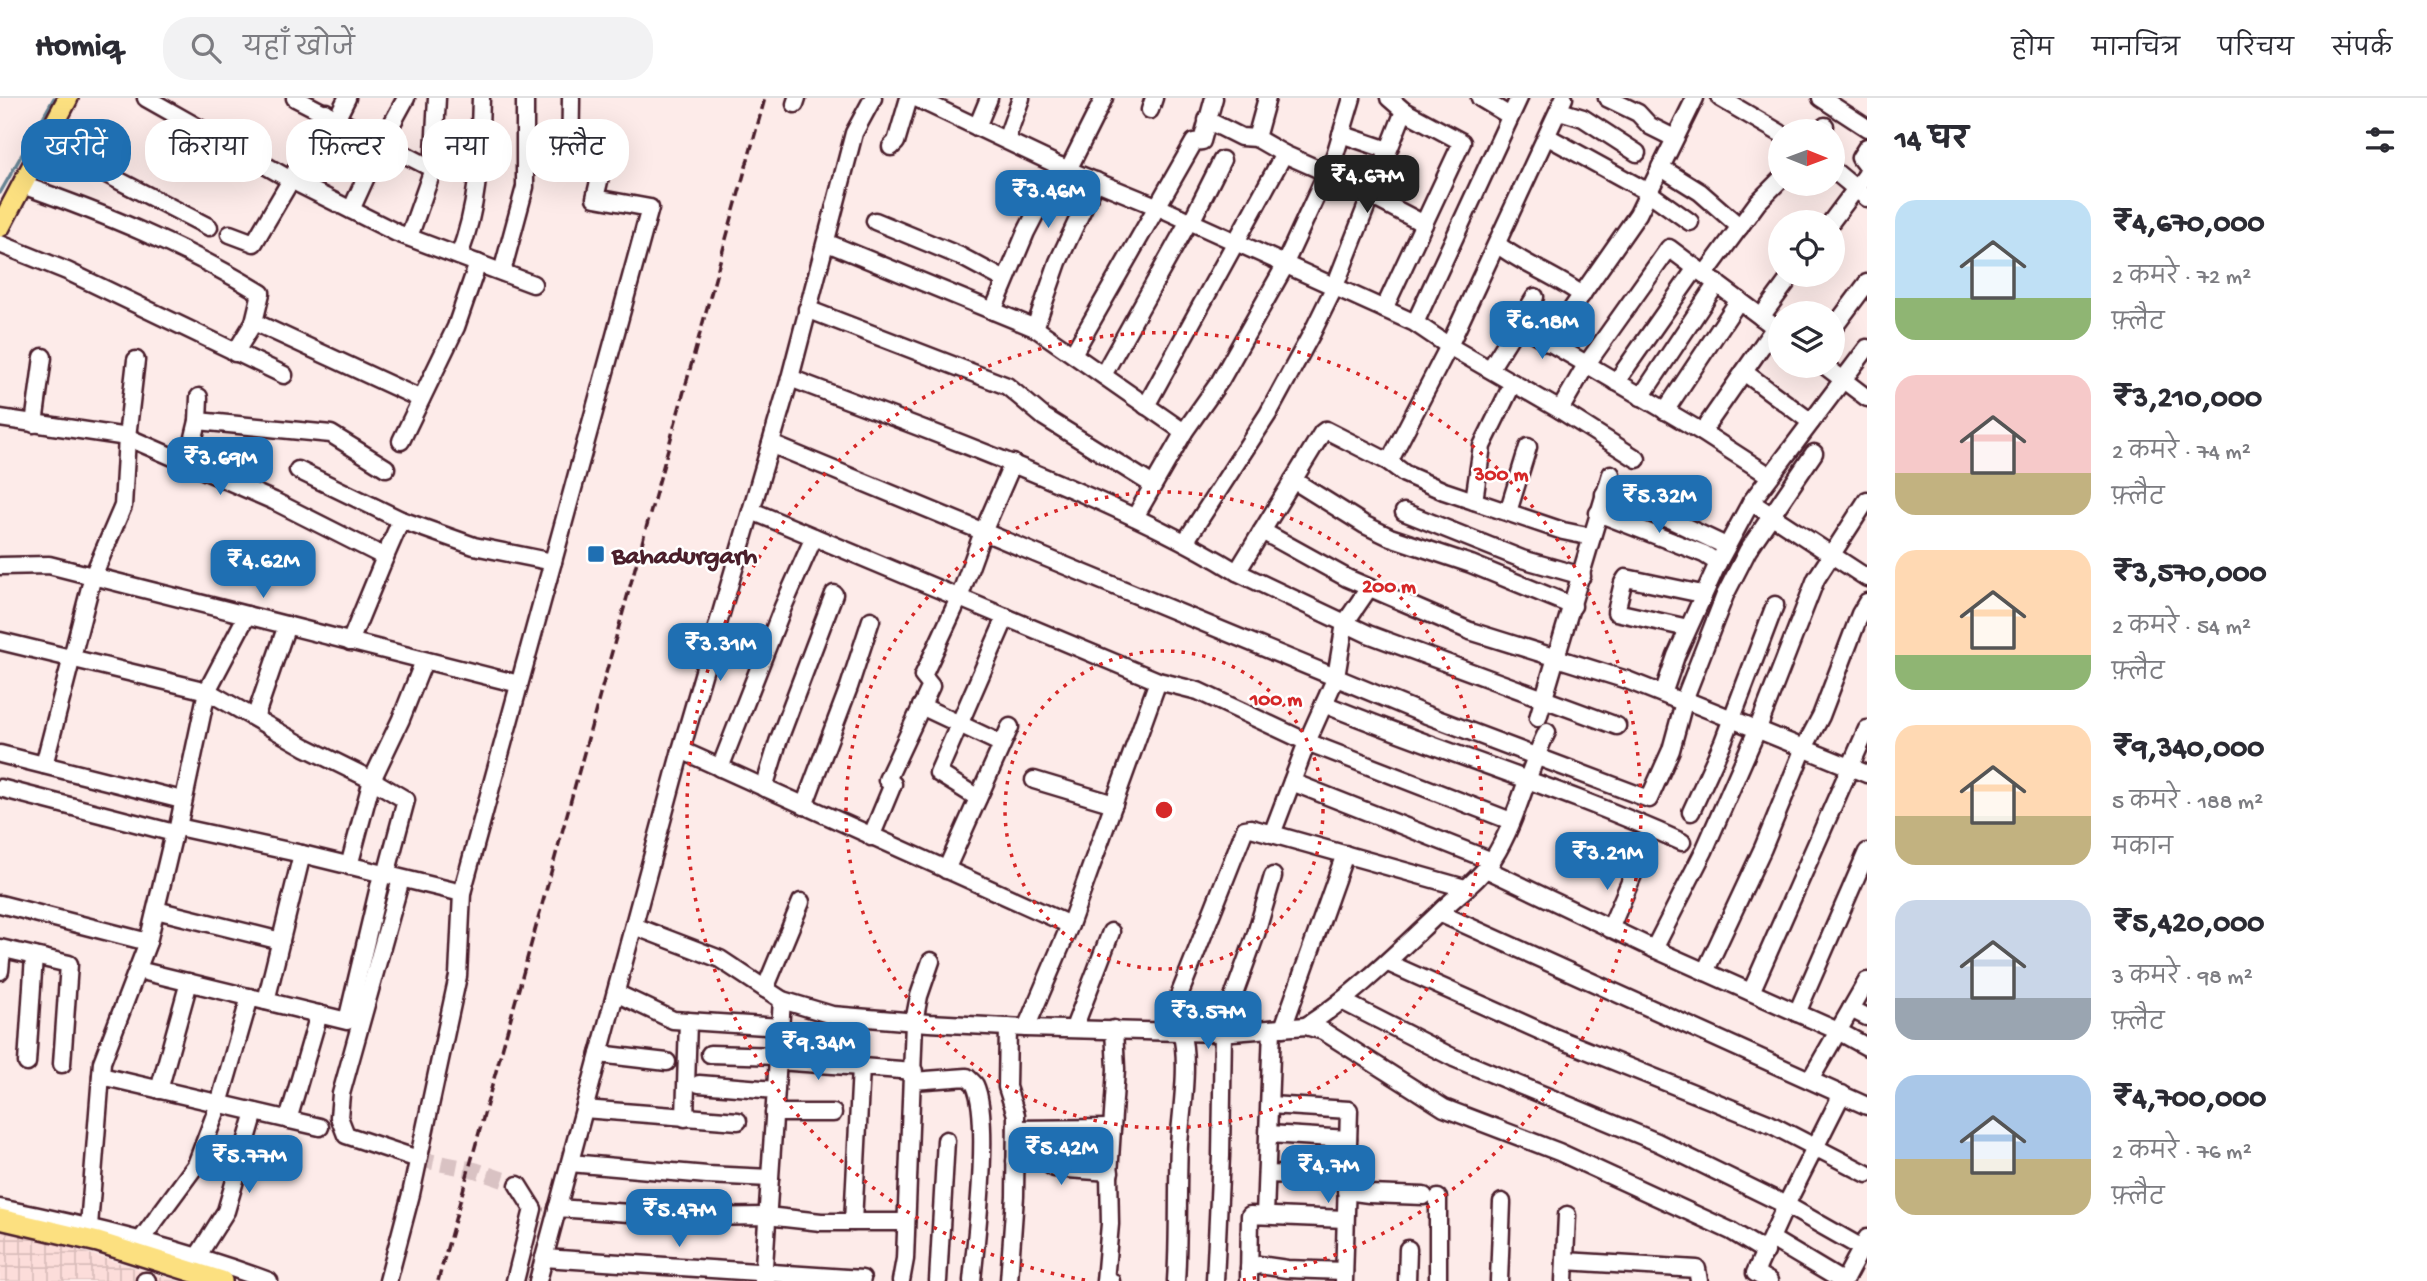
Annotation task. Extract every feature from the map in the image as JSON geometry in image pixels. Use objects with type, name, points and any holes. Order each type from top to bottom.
[{"type":"main road","points":[[57,119],[68,98]]},
{"type":"main road","points":[[0,227],[24,182]]},
{"type":"main road","points":[[0,1219],[98,1242],[222,1281]]},
{"type":"street","points":[[146,98],[286,177]]},
{"type":"street","points":[[295,98],[339,119]]},
{"type":"street","points":[[329,119],[347,98]]},
{"type":"street","points":[[395,119],[406,98]]},
{"type":"street","points":[[436,119],[437,98]]},
{"type":"street","points":[[459,256],[469,230],[477,196],[481,98]]},
{"type":"street","points":[[502,272],[525,187],[526,98]]},
{"type":"street","points":[[571,98],[572,119]]},
{"type":"street","points":[[538,1281],[681,750],[790,378],[854,133],[873,98]]},
{"type":"street","points":[[891,147],[897,142],[909,98]]},
{"type":"street","points":[[916,98],[933,102],[977,127],[1064,168],[1156,206],[1415,323],[1637,459]]},
{"type":"street","points":[[977,127],[989,98]]},
{"type":"street","points":[[1006,140],[1021,98]]},
{"type":"street","points":[[993,311],[1026,232],[1104,98]]},
{"type":"street","points":[[1073,354],[1194,142],[1202,141],[1214,98]]},
{"type":"street","points":[[1256,138],[1268,98]]},
{"type":"street","points":[[1135,517],[1184,432],[1220,381],[1285,264],[1327,173],[1352,98]]},
{"type":"street","points":[[1384,309],[1462,142],[1405,111],[1389,98]]},
{"type":"street","points":[[1480,98],[1510,116]]},
{"type":"street","points":[[1415,323],[1519,98]]},
{"type":"street","points":[[1607,98],[1638,113],[1650,126],[1674,138]]},
{"type":"street","points":[[1548,342],[1638,214],[1695,98]]},
{"type":"street","points":[[1720,98],[1768,126]]},
{"type":"street","points":[[1821,98],[1867,128]]},
{"type":"street","points":[[1389,462],[1449,346],[1562,104],[1637,153]]},
{"type":"street","points":[[1185,542],[1268,414],[1335,286],[1405,111]]},
{"type":"street","points":[[1208,120],[1241,137],[1256,138],[1424,225]]},
{"type":"street","points":[[1341,134],[1388,150]]},
{"type":"street","points":[[1548,137],[1647,192],[1690,222]]},
{"type":"street","points":[[1867,147],[1860,158],[1867,167]]},
{"type":"street","points":[[1146,406],[1284,154]]},
{"type":"street","points":[[1103,375],[1223,160]]},
{"type":"street","points":[[1660,167],[1700,192],[1740,227]]},
{"type":"street","points":[[1843,210],[1861,193],[1867,174]]},
{"type":"street","points":[[1845,180],[1861,193]]},
{"type":"street","points":[[1034,328],[1058,262],[1096,181]]},
{"type":"street","points":[[122,182],[209,227]]},
{"type":"street","points":[[230,234],[254,243],[290,182]]},
{"type":"street","points":[[295,182],[409,237],[533,284]]},
{"type":"street","points":[[351,210],[364,182]]},
{"type":"street","points":[[409,237],[428,182]]},
{"type":"street","points":[[388,1281],[458,976],[462,894],[650,208],[595,198],[599,182]]},
{"type":"street","points":[[22,185],[88,208],[149,234],[261,293],[254,322],[235,353]]},
{"type":"street","points":[[1616,382],[1706,275],[1768,192]]},
{"type":"street","points":[[875,221],[960,256],[1005,279]]},
{"type":"street","points":[[0,244],[67,271],[284,375]]},
{"type":"street","points":[[831,244],[1034,328],[1184,432]]},
{"type":"street","points":[[1497,244],[1507,252],[1566,282],[1582,295]]},
{"type":"street","points":[[1560,410],[1586,365],[1669,248],[1768,322]]},
{"type":"street","points":[[401,441],[456,327],[478,263]]},
{"type":"street","points":[[1641,397],[1706,275]]},
{"type":"street","points":[[1845,313],[1867,283]]},
{"type":"street","points":[[1761,317],[1783,287]]},
{"type":"street","points":[[1490,369],[1535,297]]},
{"type":"street","points":[[1665,411],[1740,300]]},
{"type":"street","points":[[807,309],[1007,386],[1044,417],[1153,485]]},
{"type":"street","points":[[254,322],[421,399]]},
{"type":"street","points":[[1518,324],[1702,432],[1770,476]]},
{"type":"street","points":[[1702,432],[1768,341]]},
{"type":"street","points":[[1663,694],[1702,594],[1751,502],[1867,348]]},
{"type":"street","points":[[34,424],[43,357]]},
{"type":"street","points":[[44,765],[93,576],[123,506],[136,360]]},
{"type":"street","points":[[1744,372],[1811,422]]},
{"type":"street","points":[[790,378],[1013,463],[1135,517],[1237,572],[1345,623],[1470,673],[1617,726]]},
{"type":"street","points":[[1840,378],[1867,398]]},
{"type":"street","points":[[1474,501],[1482,446],[1513,383]]},
{"type":"street","points":[[188,463],[198,421],[199,397]]},
{"type":"street","points":[[0,418],[127,438],[274,501],[385,557]]},
{"type":"street","points":[[198,421],[331,434],[386,468]]},
{"type":"street","points":[[1237,572],[1326,430],[1389,462],[1405,474],[1563,531],[1592,537]]},
{"type":"street","points":[[771,444],[1336,677],[1648,799],[1671,750],[1685,700],[1725,595],[1748,550],[1814,453]]},
{"type":"street","points":[[1508,512],[1528,447]]},
{"type":"street","points":[[871,837],[893,784],[887,780],[931,685],[923,676],[959,598],[983,532],[1013,463]]},
{"type":"street","points":[[298,470],[401,520],[474,547],[553,562]]},
{"type":"street","points":[[1307,1026],[1388,963],[1489,865],[1511,821],[1535,756],[1542,725],[1544,698],[1611,474]]},
{"type":"street","points":[[1293,480],[1390,537],[1471,564],[1573,606]]},
{"type":"street","points":[[1604,494],[1671,520],[1726,546]]},
{"type":"street","points":[[1654,949],[1704,851],[1758,728],[1816,579],[1867,500]]},
{"type":"street","points":[[1751,502],[1867,578]]},
{"type":"street","points":[[752,512],[1158,681],[1198,691],[1307,743],[1511,821]]},
{"type":"street","points":[[1404,512],[1522,559],[1581,576]]},
{"type":"street","points":[[1598,513],[1704,554],[1718,563]]},
{"type":"street","points":[[350,642],[401,520]]},
{"type":"street","points":[[1262,531],[1369,588],[1470,631],[1627,680],[1680,701],[1685,700],[1860,771]]},
{"type":"street","points":[[720,768],[779,617],[814,537]]},
{"type":"street","points":[[0,566],[49,565],[519,684]]},
{"type":"street","points":[[1688,628],[1616,612],[1623,583],[1626,578],[1702,594]]},
{"type":"street","points":[[1272,834],[1336,677],[1345,623],[1369,588]]},
{"type":"street","points":[[764,788],[778,742],[834,594]]},
{"type":"street","points":[[1705,972],[1763,848],[1804,748],[1821,716],[1867,602]]},
{"type":"street","points":[[1691,812],[1711,770],[1774,605]]},
{"type":"street","points":[[89,1226],[102,1062],[148,942],[208,691],[247,615]]},
{"type":"street","points":[[978,798],[938,773],[1006,617]]},
{"type":"street","points":[[804,806],[871,620]]},
{"type":"street","points":[[255,718],[288,625]]},
{"type":"street","points":[[0,641],[208,691],[304,747],[407,800],[341,1094],[339,1117],[346,1135],[418,1159]]},
{"type":"street","points":[[349,866],[372,780],[401,719],[424,661]]},
{"type":"street","points":[[1026,1028],[1070,925],[1158,681]]},
{"type":"street","points":[[1324,704],[1682,842]]},
{"type":"street","points":[[921,706],[1002,744]]},
{"type":"street","points":[[946,870],[1010,727]]},
{"type":"street","points":[[1751,992],[1860,771],[1867,729]]},
{"type":"street","points":[[681,750],[1070,925]]},
{"type":"street","points":[[0,754],[182,800]]},
{"type":"street","points":[[1034,780],[1114,804]]},
{"type":"street","points":[[1292,782],[1489,865],[1610,929],[1838,1031],[1867,1047]]},
{"type":"street","points":[[0,788],[176,830],[302,854],[462,894]]},
{"type":"street","points":[[1173,1031],[1245,830],[1251,828],[1465,888]]},
{"type":"street","points":[[1797,1013],[1867,852]]},
{"type":"street","points":[[140,1241],[196,1165],[281,941],[302,854]]},
{"type":"street","points":[[1265,1215],[1277,1029],[1345,854]]},
{"type":"street","points":[[1610,929],[1636,868]]},
{"type":"street","points":[[138,970],[347,1021],[390,876]]},
{"type":"street","points":[[1215,1281],[1222,1156],[1222,1033],[1273,876]]},
{"type":"street","points":[[765,989],[801,902]]},
{"type":"street","points":[[0,904],[148,942]]},
{"type":"street","points":[[156,910],[281,941]]},
{"type":"street","points":[[1439,913],[1867,1106]]},
{"type":"street","points":[[634,926],[720,959],[782,1000],[832,1015],[1026,1028],[1222,1033],[1307,1026],[1323,1031],[1444,1108],[1559,1152],[1843,1281],[1864,1243],[1657,1142],[1454,1058],[1342,1001]]},
{"type":"street","points":[[1074,1028],[1111,932]]},
{"type":"street","points":[[0,971],[1,948],[69,964],[62,1064]]},
{"type":"street","points":[[27,1063],[34,956]]},
{"type":"street","points":[[901,1281],[914,1022],[919,996],[931,961]]},
{"type":"street","points":[[1388,963],[1555,1037],[1770,1124],[1867,1174]]},
{"type":"street","points":[[1810,1080],[1867,981]]},
{"type":"street","points":[[159,1090],[189,982]]},
{"type":"street","points":[[616,993],[673,1020],[780,1027]]},
{"type":"street","points":[[764,1277],[782,1000]]},
{"type":"street","points":[[1851,1009],[1867,1017]]},
{"type":"street","points":[[288,1120],[319,1014]]},
{"type":"street","points":[[685,1118],[688,1021]]},
{"type":"street","points":[[1008,1027],[1007,1087],[1016,1115],[1015,1196],[1009,1281]]},
{"type":"street","points":[[1111,1281],[1105,1281],[1116,1069],[1114,1030]]},
{"type":"street","points":[[1173,1031],[1184,1041],[1176,1281]]},
{"type":"street","points":[[599,1054],[667,1062]]},
{"type":"street","points":[[710,1054],[778,1058],[913,1076],[967,1077],[975,1084],[981,1115],[981,1161],[972,1281]]},
{"type":"street","points":[[853,1222],[861,1067]]},
{"type":"street","points":[[101,1076],[320,1127]]},
{"type":"street","points":[[699,1084],[776,1090]]},
{"type":"street","points":[[1769,1281],[1755,1273],[1842,1094]]},
{"type":"street","points":[[1249,1275],[1259,1265],[1344,1276],[1349,1110],[1270,1105]]},
{"type":"street","points":[[584,1109],[738,1121]]},
{"type":"street","points":[[197,1257],[226,1211],[255,1112]]},
{"type":"street","points":[[774,1113],[833,1113]]},
{"type":"street","points":[[1016,1129],[1112,1128]]},
{"type":"street","points":[[1269,1134],[1348,1139]]},
{"type":"street","points":[[937,1281],[946,1140]]},
{"type":"street","points":[[1015,1161],[1044,1161],[1054,1168],[1110,1172]]},
{"type":"street","points":[[570,1163],[770,1178]]},
{"type":"street","points":[[1267,1174],[1347,1184],[1369,1194],[1431,1197],[1438,1281]]},
{"type":"street","points":[[515,1281],[533,1209],[518,1185]]},
{"type":"street","points":[[1499,1281],[1502,1202]]},
{"type":"street","points":[[0,1208],[89,1226],[269,1281]]},
{"type":"street","points":[[557,1208],[687,1217],[768,1216],[821,1222],[906,1222]]},
{"type":"street","points":[[1249,1275],[1250,1214],[1345,1219]]},
{"type":"street","points":[[1564,1281],[1567,1215]]},
{"type":"street","points":[[1407,1281],[1408,1249]]},
{"type":"street","points":[[544,1258],[638,1273],[862,1279]]},
{"type":"street","points":[[1565,1261],[1638,1274],[1697,1269],[1699,1281]]},
{"type":"shaded area","points":[[0,1229],[25,1234],[178,1281],[0,1281]]},
{"type":"waterway","points":[[0,193],[54,98]]},
{"type":"tunnel","points":[[418,1159],[475,1170],[518,1185]]},
{"type":"railway","points":[[438,1281],[765,98]]},
{"type":"place","name":"Bahadurgarh","points":[[596,554]]}]
